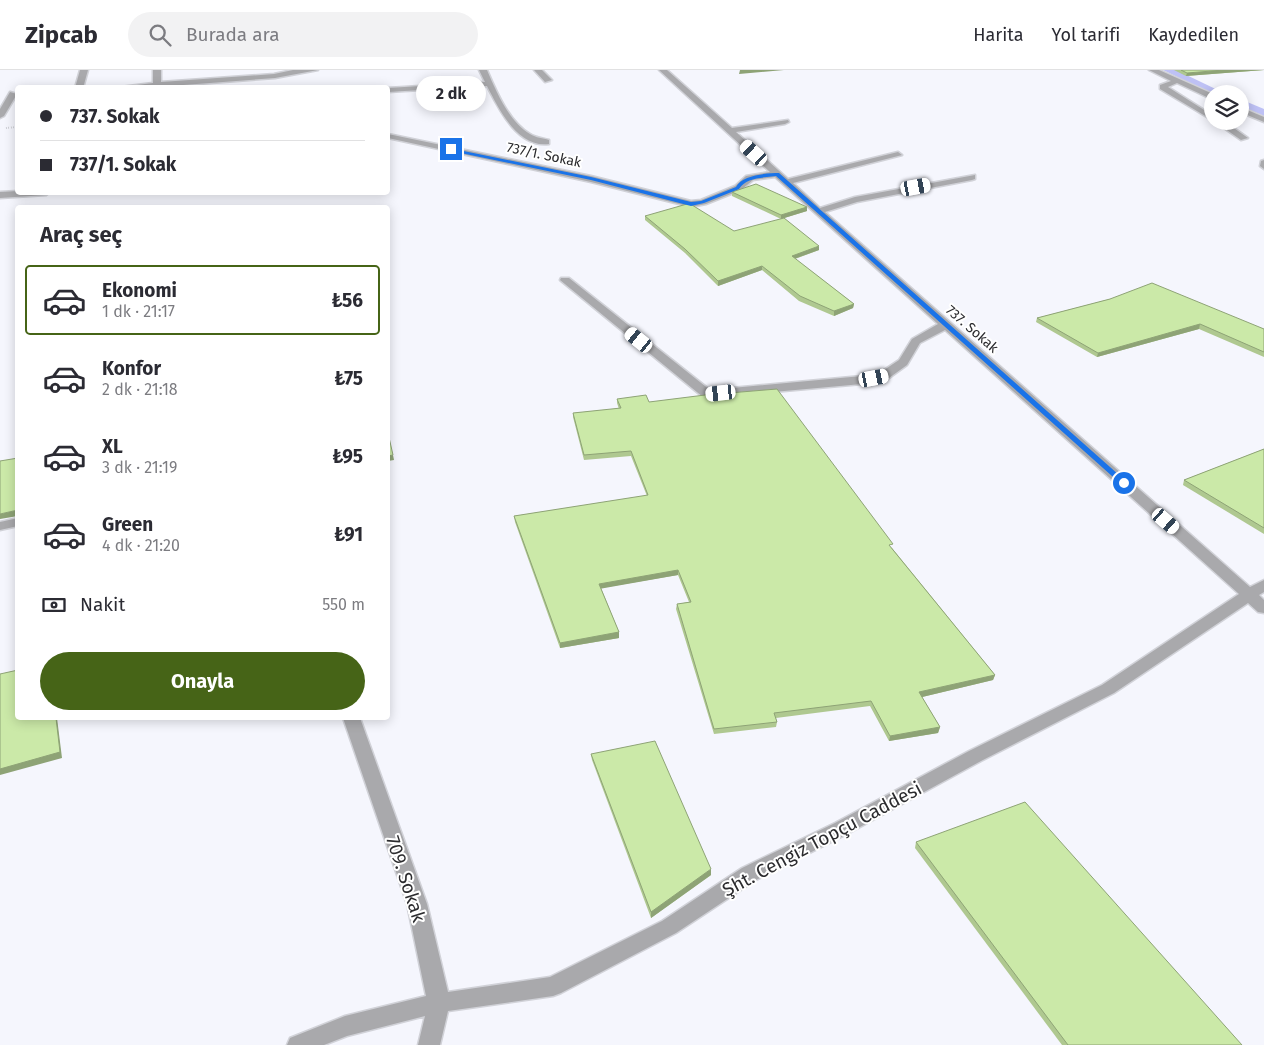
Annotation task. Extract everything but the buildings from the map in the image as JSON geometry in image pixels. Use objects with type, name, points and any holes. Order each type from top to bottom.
[{"type":"street","points":[[80,85],[84,70]]},
{"type":"street","points":[[157,70],[157,85],[275,76],[314,70]]},
{"type":"street","points":[[483,70],[489,84],[517,128],[526,136],[546,142]]},
{"type":"street","points":[[538,70],[548,80]]},
{"type":"street","name":"737. Sokak","points":[[663,70],[945,325],[1260,596]]},
{"type":"street","points":[[1153,70],[1204,93]]},
{"type":"street","points":[[1177,81],[1163,87],[1204,113]]},
{"type":"street","points":[[390,90],[489,84]]},
{"type":"street","points":[[0,95],[15,94]]},
{"type":"street","points":[[0,116],[15,94]]},
{"type":"street","points":[[1249,113],[1264,120]]},
{"type":"street","points":[[730,131],[785,122]]},
{"type":"street","points":[[1232,130],[1244,138]]},
{"type":"street","name":"737/1. Sokak","points":[[390,136],[591,179],[691,204],[703,202],[738,188],[740,183],[747,179],[782,178],[898,155]]},
{"type":"street","points":[[818,211],[855,200],[972,177]]},
{"type":"street","points":[[0,195],[15,194]]},
{"type":"street","points":[[565,280],[707,394],[852,381],[885,375],[904,362],[916,341],[945,325]]},
{"type":"street","points":[[0,526],[15,523]]},
{"type":"street","name":"Şht. Cengiz Topçu Caddesi","points":[[298,1045],[345,1026],[439,1003],[553,986],[669,928],[749,874],[842,828],[975,756],[1108,689],[1260,596]]},
{"type":"street","name":"709. Sokak","points":[[352,720],[417,904],[439,1003],[429,1045]]},
{"type":"waterway","points":[[1168,70],[1204,86]]},
{"type":"waterway","points":[[1249,106],[1264,113]]},
{"type":"route","points":[[451,149],[591,179],[691,204],[703,202],[738,188],[740,183],[747,179],[777,174],[1124,483]]}]
